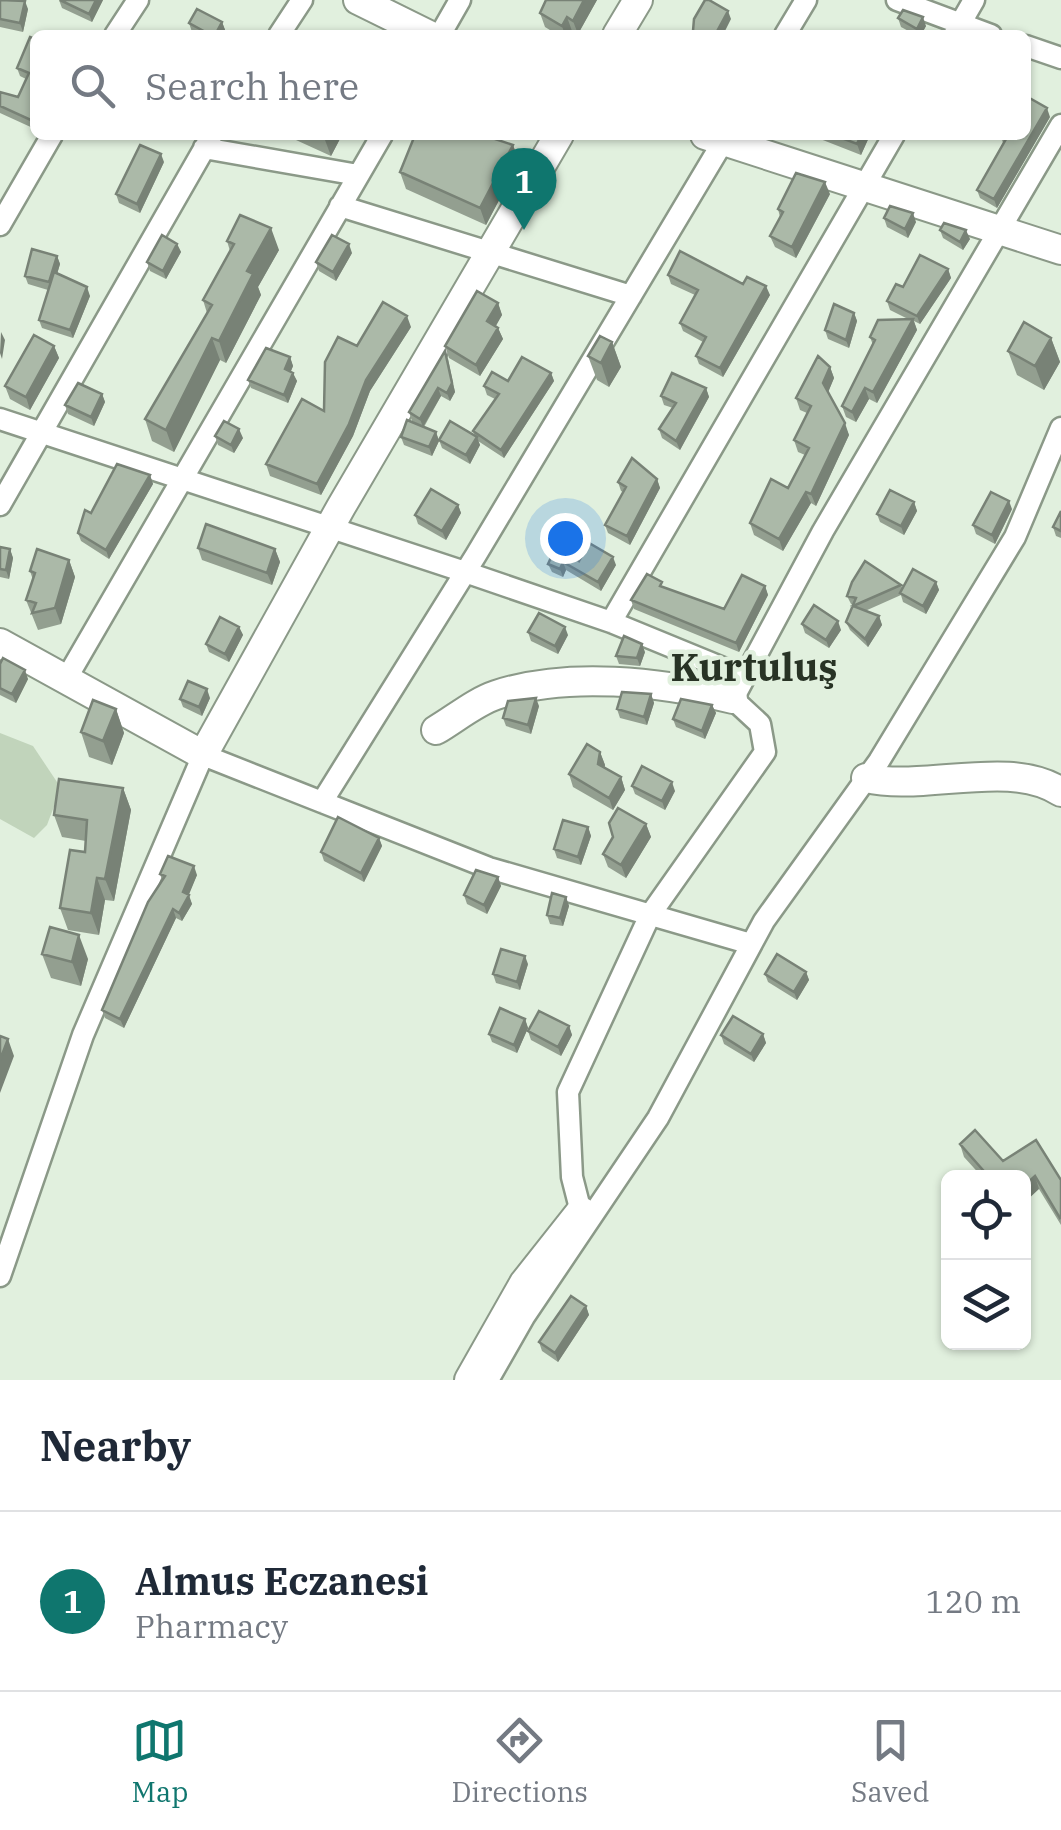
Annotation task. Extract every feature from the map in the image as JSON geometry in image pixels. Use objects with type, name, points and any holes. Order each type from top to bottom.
[{"type":"street","points":[[119,30],[138,0]]},
{"type":"street","points":[[282,30],[302,0]]},
{"type":"street","points":[[358,0],[420,30]]},
{"type":"street","points":[[443,30],[460,0]]},
{"type":"street","points":[[620,30],[638,0]]},
{"type":"street","points":[[788,30],[806,0]]},
{"type":"street","points":[[897,0],[956,30],[974,0]]},
{"type":"street","points":[[1031,48],[1061,58]]},
{"type":"street","points":[[739,688],[823,531],[1061,125]]},
{"type":"street","points":[[0,226],[49,140]]},
{"type":"street","points":[[65,681],[379,140]]},
{"type":"street","points":[[0,1276],[82,1036],[202,755],[556,140]]},
{"type":"street","points":[[322,802],[631,296],[716,140]]},
{"type":"street","points":[[727,140],[1061,250]]},
{"type":"street","points":[[611,622],[891,140]]},
{"type":"street","points":[[0,505],[208,141],[358,176]]},
{"type":"street","points":[[340,206],[631,296]]},
{"type":"street","points":[[0,419],[611,622],[739,688],[760,724],[765,752],[650,915],[568,1092],[572,1177],[582,1219],[488,1380]]},
{"type":"street","points":[[470,1380],[524,1283],[582,1219],[658,1118],[752,944],[866,778],[1016,538],[1061,428]]},
{"type":"street","points":[[0,643],[202,755],[489,868],[752,944]]},
{"type":"street","points":[[436,730],[493,696],[554,682],[739,688]]},
{"type":"street","points":[[866,778],[884,782],[988,777],[1049,784],[1061,792]]},
{"type":"green space","points":[[0,733],[33,746],[61,788],[47,825],[34,838],[0,819]]},
{"type":"building","points":[[0,0],[25,1],[20,23],[0,19]]},
{"type":"building","points":[[60,0],[96,0],[89,14]]},
{"type":"building","points":[[546,0],[584,0],[573,21],[567,17],[562,26],[540,13]]},
{"type":"building","points":[[705,0],[728,11],[718,30],[693,30],[694,19]]},
{"type":"building","points":[[197,9],[222,22],[218,30],[202,30],[189,23]]},
{"type":"building","points":[[903,10],[923,17],[917,29],[898,18]]},
{"type":"building","points":[[30,37],[30,120],[0,106],[0,92],[18,97],[29,73],[17,68]]},
{"type":"building","points":[[1031,99],[1047,108],[1031,135]]},
{"type":"building","points":[[413,140],[498,140],[513,145],[480,208],[400,172]]},
{"type":"building","points":[[1005,140],[1028,140],[994,199],[977,190]]},
{"type":"building","points":[[140,145],[161,154],[137,204],[116,194]]},
{"type":"building","points":[[796,173],[825,182],[792,247],[770,236]]},
{"type":"building","points":[[890,206],[913,213],[905,229],[884,218]]},
{"type":"building","points":[[240,215],[271,228],[247,271],[253,274],[219,341],[212,338],[166,430],[145,419],[212,305],[203,300],[234,244],[227,241]]},
{"type":"building","points":[[944,223],[966,230],[960,242],[940,230]]},
{"type":"building","points":[[162,235],[177,244],[163,271],[147,262]]},
{"type":"building","points":[[332,235],[349,244],[333,272],[316,262]]},
{"type":"building","points":[[32,249],[57,256],[49,282],[25,276]]},
{"type":"building","points":[[680,251],[743,284],[747,277],[766,286],[720,368],[696,356],[706,337],[680,323],[698,290],[668,275]]},
{"type":"building","points":[[920,255],[948,269],[917,316],[887,301],[896,284],[903,287]]},
{"type":"building","points":[[54,272],[87,287],[70,330],[39,320]]},
{"type":"building","points":[[477,291],[498,303],[487,321],[498,328],[476,365],[445,346]]},
{"type":"building","points":[[383,302],[407,316],[366,380],[349,424],[317,484],[266,464],[302,399],[324,411],[325,362],[338,337],[357,346]]},
{"type":"building","points":[[834,304],[854,313],[846,340],[825,330]]},
{"type":"building","points":[[913,319],[873,392],[865,388],[852,412],[842,406],[875,340],[870,337],[878,320]]},
{"type":"building","points":[[1024,322],[1051,338],[1035,366],[1008,351]]},
{"type":"building","points":[[34,335],[54,346],[26,397],[5,386]]},
{"type":"building","points":[[600,336],[612,342],[601,363],[588,356]]},
{"type":"building","points":[[266,348],[290,357],[285,369],[293,373],[284,395],[248,380]]},
{"type":"building","points":[[445,351],[452,383],[447,393],[438,388],[420,419],[409,412]]},
{"type":"building","points":[[818,356],[830,367],[823,383],[845,423],[811,494],[806,492],[779,539],[750,523],[771,479],[788,488],[809,448],[794,440],[811,406],[796,398]]},
{"type":"building","points":[[522,357],[551,373],[501,450],[473,431],[499,394],[484,386],[492,372],[508,381]]},
{"type":"building","points":[[672,373],[706,388],[676,441],[659,429],[676,403],[661,396]]},
{"type":"building","points":[[78,383],[102,394],[91,417],[65,405]]},
{"type":"building","points":[[407,420],[436,432],[429,447],[401,437]]},
{"type":"building","points":[[224,421],[239,429],[231,445],[215,436]]},
{"type":"building","points":[[450,421],[477,437],[466,455],[439,440]]},
{"type":"building","points":[[632,458],[657,479],[627,536],[605,525],[626,487],[618,482]]},
{"type":"building","points":[[117,464],[150,475],[106,550],[78,533],[85,510],[91,513]]},
{"type":"building","points":[[431,489],[458,505],[442,531],[415,515]]},
{"type":"building","points":[[890,490],[914,502],[901,526],[877,514]]},
{"type":"building","points":[[991,492],[1009,501],[992,535],[973,525]]},
{"type":"building","points":[[1061,511],[1061,531],[1053,527]]},
{"type":"building","points":[[206,524],[275,549],[267,573],[198,548]]},
{"type":"building","points":[[558,542],[579,561],[589,543],[613,557],[598,582],[563,562],[560,569],[548,564]]},
{"type":"building","points":[[0,547],[10,549],[6,570],[0,569]]},
{"type":"building","points":[[37,549],[69,560],[55,608],[32,613],[36,603],[26,600],[35,573],[30,571]]},
{"type":"building","points":[[865,561],[901,585],[853,606],[879,616],[865,639],[846,622],[856,598],[847,596]]},
{"type":"building","points":[[913,569],[936,582],[923,606],[900,593]]},
{"type":"building","points":[[647,574],[662,582],[660,586],[724,609],[742,575],[765,586],[736,643],[631,600]]},
{"type":"building","points":[[814,605],[838,621],[826,640],[802,624]]},
{"type":"building","points":[[539,613],[565,627],[555,646],[528,632]]},
{"type":"building","points":[[220,617],[239,627],[225,654],[206,644]]},
{"type":"building","points":[[624,636],[642,644],[637,658],[616,656]]},
{"type":"building","points":[[3,658],[25,670],[12,694],[0,688]]},
{"type":"building","points":[[188,681],[207,689],[199,707],[180,699]]},
{"type":"building","points":[[622,692],[651,694],[644,717],[617,709]]},
{"type":"building","points":[[536,698],[528,725],[503,718],[508,701]]},
{"type":"building","points":[[681,699],[712,705],[702,731],[673,719]]},
{"type":"building","points":[[93,700],[116,709],[103,741],[81,732]]},
{"type":"building","points":[[587,744],[600,752],[598,764],[621,777],[609,798],[569,774]]},
{"type":"building","points":[[642,766],[672,782],[662,801],[632,786]]},
{"type":"building","points":[[59,779],[123,788],[105,879],[97,878],[91,913],[60,908],[70,850],[85,852],[87,820],[54,815]]},
{"type":"building","points":[[618,808],[646,824],[621,865],[603,854],[613,837],[609,823]]},
{"type":"building","points":[[338,817],[379,838],[361,873],[321,852]]},
{"type":"building","points":[[563,820],[588,827],[578,857],[554,849]]},
{"type":"building","points":[[168,856],[194,866],[183,892],[189,895],[179,913],[173,909],[120,1019],[102,1010],[148,902],[165,876],[160,874]]},
{"type":"building","points":[[476,870],[498,877],[484,905],[464,895]]},
{"type":"building","points":[[552,893],[566,897],[560,918],[547,915]]},
{"type":"building","points":[[50,927],[79,935],[72,962],[42,954]]},
{"type":"building","points":[[501,949],[525,956],[517,982],[493,974]]},
{"type":"building","points":[[777,954],[806,972],[794,992],[765,974]]},
{"type":"building","points":[[500,1008],[525,1019],[514,1045],[489,1034]]},
{"type":"building","points":[[539,1011],[569,1026],[558,1047],[528,1031]]},
{"type":"building","points":[[733,1016],[763,1034],[751,1054],[721,1035]]},
{"type":"building","points":[[0,1036],[8,1039],[0,1060]]},
{"type":"building","points":[[975,1130],[1003,1161],[1036,1140],[1061,1180],[1061,1217],[1035,1176],[1031,1180],[1031,1170],[983,1170],[960,1144]]},
{"type":"building","points":[[571,1296],[586,1306],[555,1353],[539,1342]]},
{"type":"place","name":"Almus Eczanesi","points":[[524,230]]},
{"type":"district","name":"Kurtuluş","points":[[754,666]]}]
